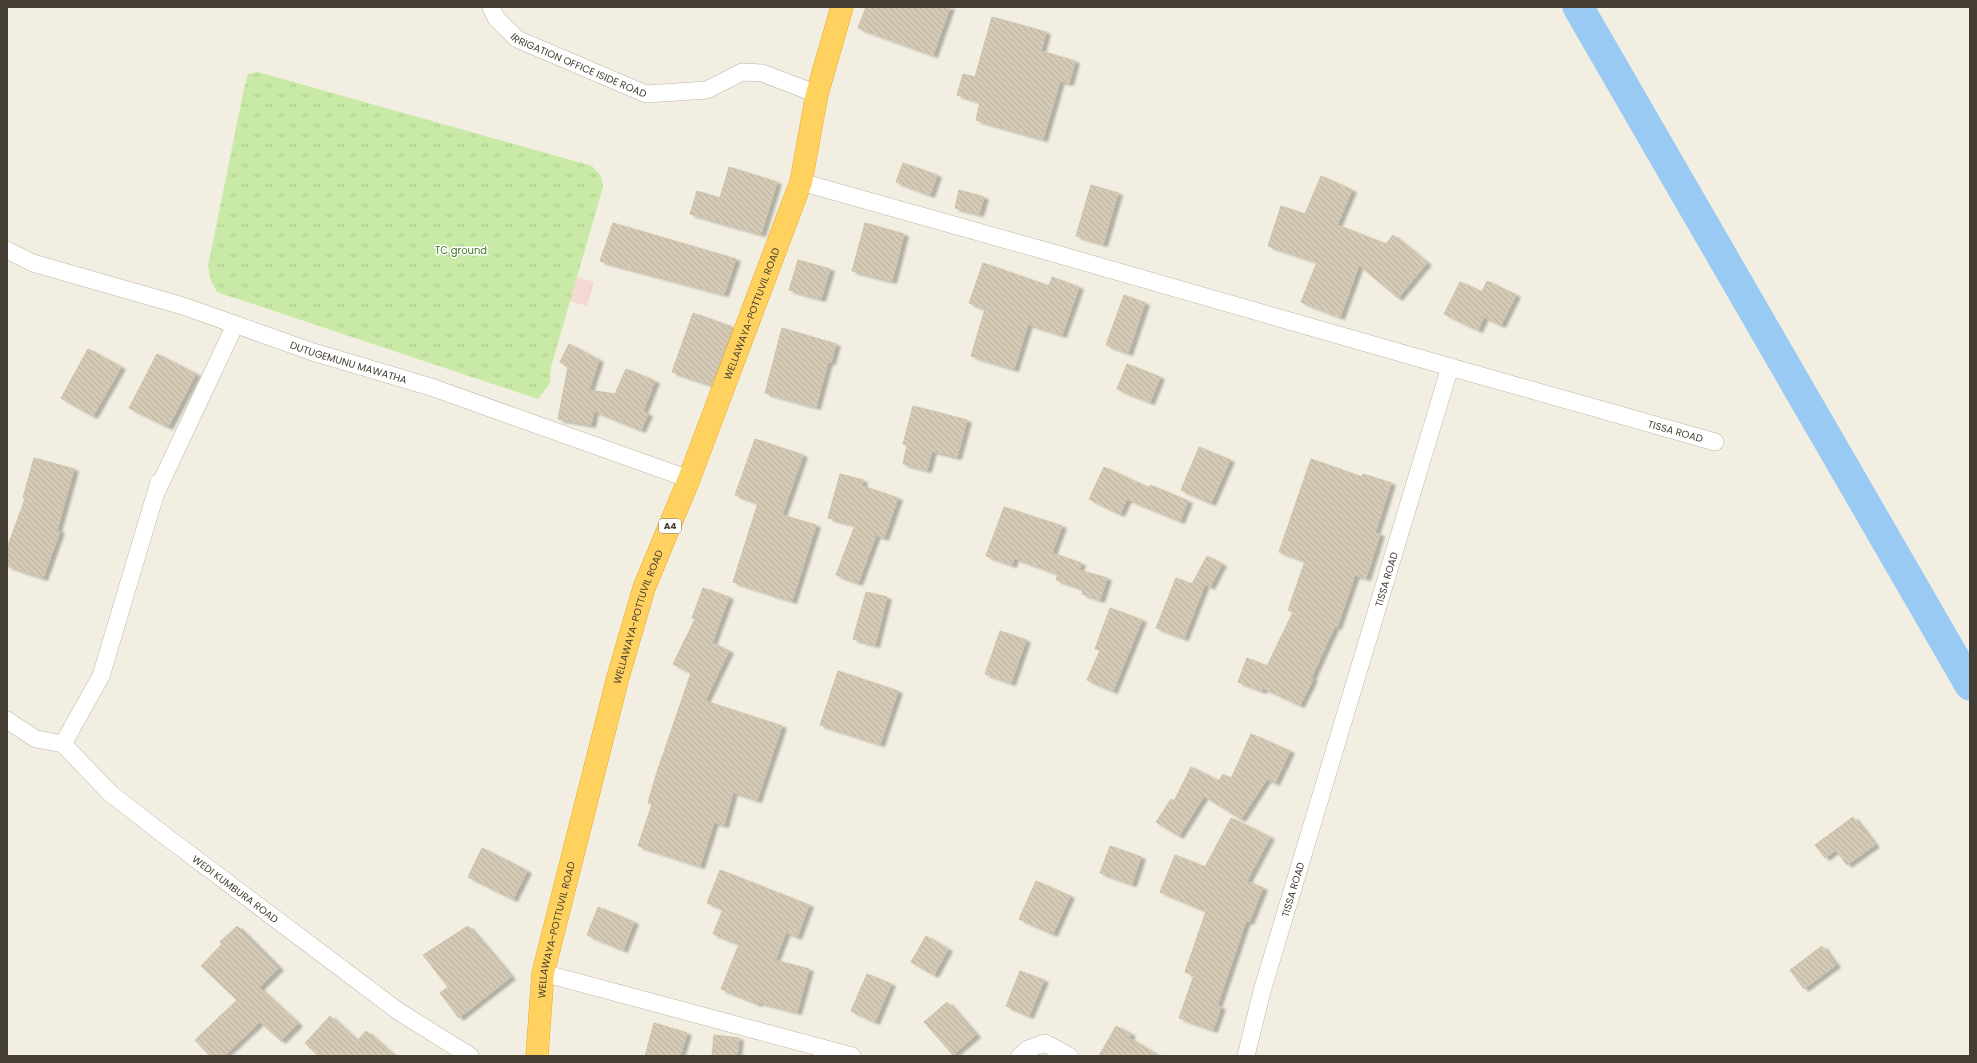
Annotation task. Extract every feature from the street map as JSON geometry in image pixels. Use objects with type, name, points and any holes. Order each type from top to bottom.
[{"type":"highway","name":"WELLAWAYA-POTTUVIL ROAD","points":[[537,1056],[543,973],[618,677],[642,595],[689,479],[801,182],[817,94],[842,7]]},
{"type":"street","name":"IRRIGATION OFFICE ISIDE ROAD","points":[[491,7],[496,18],[517,39],[646,94],[707,90],[742,72],[762,72],[817,94]]},
{"type":"street","points":[[801,182],[1450,368]]},
{"type":"street","name":"DUTUGEMUNU MAWATHA","points":[[7,250],[33,263],[183,306],[313,352],[430,388],[689,479]]},
{"type":"street","points":[[7,720],[36,739],[63,744],[101,676],[157,489],[235,325]]},
{"type":"street","name":"TISSA ROAD","points":[[1246,1056],[1262,991],[1450,368],[1715,442]]},
{"type":"street","name":"WEDI KUMBURA ROAD","points":[[63,744],[110,793],[168,838],[379,997],[470,1056]]},
{"type":"street","points":[[543,973],[852,1056]]},
{"type":"street","points":[[1020,1056],[1028,1049],[1045,1043],[1068,1056]]},
{"type":"shaded area","points":[[577,277],[594,282],[587,306],[570,301]]},
{"type":"green space","name":"TC ground","points":[[258,72],[592,166],[601,176],[603,187],[551,367],[550,383],[538,399],[217,292],[211,281],[208,266],[244,89],[248,74]]},
{"type":"building","points":[[866,7],[950,7],[933,55],[858,28]]},
{"type":"building","points":[[992,17],[1046,32],[1041,51],[1075,61],[1069,83],[1060,81],[1043,139],[976,120],[980,102],[957,95],[963,74],[975,77]]},
{"type":"building","points":[[903,163],[937,175],[930,195],[896,182]]},
{"type":"building","points":[[729,167],[777,182],[761,234],[690,214],[697,191],[720,198]]},
{"type":"building","points":[[1321,176],[1352,190],[1337,225],[1386,244],[1393,235],[1427,263],[1398,298],[1359,265],[1340,317],[1301,302],[1317,262],[1268,246],[1281,206],[1305,214]]},
{"type":"building","points":[[1091,185],[1118,193],[1103,244],[1076,236]]},
{"type":"building","points":[[959,190],[984,197],[979,214],[955,208]]},
{"type":"building","points":[[613,223],[736,259],[724,294],[600,261]]},
{"type":"building","points":[[865,223],[904,234],[892,281],[852,271]]},
{"type":"building","points":[[798,260],[830,269],[821,299],[789,290]]},
{"type":"building","points":[[983,263],[1049,286],[1052,277],[1079,287],[1062,335],[1028,324],[1014,369],[971,356],[985,309],[969,303]]},
{"type":"building","points":[[1487,281],[1516,295],[1501,325],[1484,317],[1478,330],[1444,314],[1460,282],[1482,292]]},
{"type":"building","points":[[1124,295],[1145,303],[1128,353],[1106,345]]},
{"type":"building","points":[[693,313],[733,327],[711,385],[672,372]]},
{"type":"building","points":[[782,328],[836,344],[831,362],[828,362],[816,407],[765,393]]},
{"type":"building","points":[[569,344],[599,360],[589,390],[615,394],[626,369],[655,381],[643,411],[648,414],[641,430],[594,411],[591,425],[558,419],[568,367],[560,362]]},
{"type":"building","points":[[88,349],[121,367],[93,416],[61,398]]},
{"type":"building","points":[[157,354],[196,374],[168,427],[129,408]]},
{"type":"building","points":[[1127,364],[1160,377],[1150,402],[1117,389]]},
{"type":"building","points":[[913,406],[967,420],[957,457],[932,451],[927,470],[903,464],[907,445],[903,444]]},
{"type":"building","points":[[755,439],[803,455],[782,515],[816,525],[792,601],[733,582],[758,503],[735,495]]},
{"type":"building","points":[[1199,447],[1230,460],[1211,503],[1181,490]]},
{"type":"building","points":[[34,458],[74,469],[57,530],[60,531],[43,578],[7,566],[7,548],[25,499],[23,498]]},
{"type":"building","points":[[1311,459],[1362,477],[1363,474],[1391,483],[1375,533],[1380,534],[1366,578],[1355,575],[1337,627],[1335,626],[1311,678],[1313,679],[1300,705],[1263,688],[1262,691],[1238,682],[1247,658],[1267,666],[1293,612],[1288,610],[1305,561],[1279,552]]},
{"type":"building","points":[[1104,467],[1149,488],[1150,485],[1188,501],[1180,521],[1127,499],[1120,514],[1089,499]]},
{"type":"building","points":[[840,474],[863,480],[862,486],[898,498],[884,538],[876,535],[858,583],[836,575],[855,525],[828,518]]},
{"type":"building","points":[[1004,507],[1062,526],[1052,553],[1081,563],[1079,570],[1107,578],[1100,600],[1082,594],[1083,589],[1056,580],[1058,574],[1014,558],[1012,565],[986,556]]},
{"type":"building","points":[[1207,556],[1222,564],[1210,587],[1205,584],[1184,638],[1156,628],[1176,578],[1192,584]]},
{"type":"building","points":[[703,588],[729,597],[712,643],[729,651],[705,701],[782,726],[757,800],[733,792],[724,825],[714,822],[700,866],[638,846],[652,804],[648,803],[656,775],[691,673],[673,664],[695,619],[692,618]]},
{"type":"building","points":[[866,592],[887,597],[875,645],[853,639]]},
{"type":"building","points":[[1110,608],[1142,620],[1113,691],[1087,680],[1100,650],[1095,649]]},
{"type":"building","points":[[1000,631],[1026,640],[1011,683],[985,674]]},
{"type":"building","points":[[838,671],[898,691],[880,744],[820,725]]},
{"type":"building","points":[[1251,734],[1290,751],[1275,783],[1267,779],[1241,819],[1204,796],[1179,836],[1156,822],[1171,799],[1174,801],[1191,767],[1219,781],[1223,774],[1231,779]]},
{"type":"building","points":[[1853,817],[1875,845],[1847,865],[1836,850],[1825,858],[1815,845]]},
{"type":"building","points":[[1231,818],[1270,837],[1247,881],[1263,888],[1249,922],[1246,921],[1217,1006],[1221,1007],[1213,1030],[1179,1018],[1194,975],[1185,972],[1206,911],[1160,892],[1175,855],[1205,867]]},
{"type":"building","points":[[1110,846],[1141,857],[1132,884],[1100,873]]},
{"type":"building","points":[[482,848],[527,871],[513,899],[468,877]]},
{"type":"building","points":[[720,870],[809,905],[797,937],[786,932],[775,960],[809,969],[797,1012],[758,1002],[758,1004],[721,989],[739,944],[713,934],[723,909],[707,903]]},
{"type":"building","points":[[1036,881],[1070,896],[1053,934],[1019,919]]},
{"type":"building","points":[[598,907],[634,922],[623,950],[587,935]]},
{"type":"building","points":[[237,926],[279,968],[259,988],[298,1024],[281,1041],[260,1022],[224,1056],[210,1056],[195,1040],[237,1000],[201,966],[222,944],[220,942]]},
{"type":"building","points":[[468,926],[511,977],[459,1018],[440,993],[448,987],[423,955]]},
{"type":"building","points":[[926,936],[948,949],[934,975],[911,962]]},
{"type":"building","points":[[1822,946],[1836,965],[1804,989],[1790,970]]},
{"type":"building","points":[[1020,971],[1044,980],[1029,1016],[1006,1006]]},
{"type":"building","points":[[867,974],[891,984],[875,1022],[851,1011]]},
{"type":"building","points":[[947,1002],[976,1035],[953,1055],[924,1022]]},
{"type":"building","points":[[330,1016],[357,1041],[366,1031],[394,1056],[319,1056],[305,1043]]},
{"type":"building","points":[[654,1023],[687,1033],[680,1056],[645,1056]]},
{"type":"building","points":[[1116,1026],[1131,1034],[1129,1038],[1159,1056],[1099,1056]]},
{"type":"building","points":[[714,1035],[739,1038],[737,1056],[712,1056]]},
{"type":"waterway","points":[[1578,7],[1970,685]]}]
